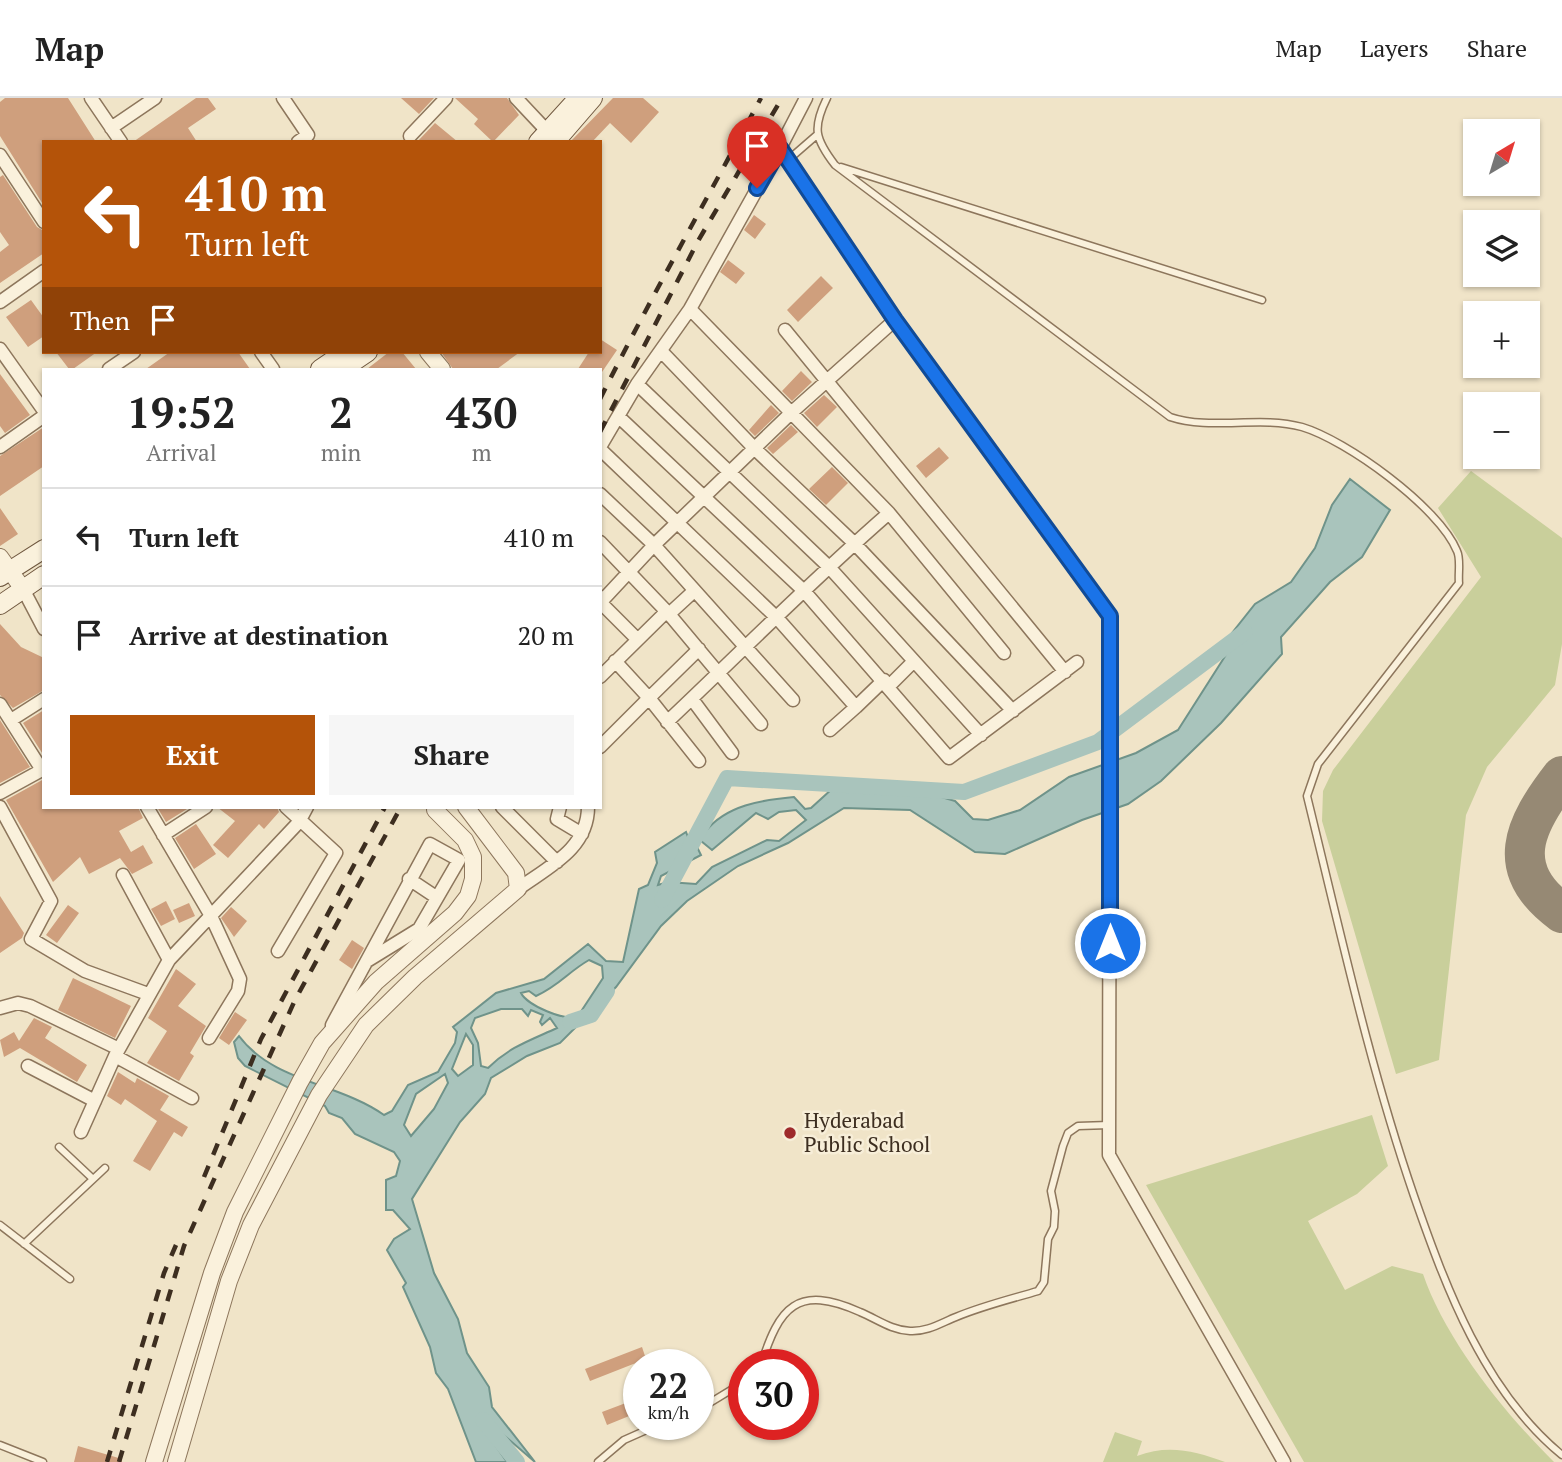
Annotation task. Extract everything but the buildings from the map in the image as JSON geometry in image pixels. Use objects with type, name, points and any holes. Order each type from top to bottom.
[{"type":"main road","points":[[547,138],[578,98]]},
{"type":"main road","points":[[547,138],[593,98]]},
{"type":"main road","points":[[321,368],[342,354]]},
{"type":"main road","points":[[344,368],[365,354]]},
{"type":"main road","points":[[3,569],[42,550]]},
{"type":"main road","points":[[0,605],[42,576]]},
{"type":"street","points":[[91,98],[120,140]]},
{"type":"street","points":[[111,128],[155,98]]},
{"type":"street","points":[[284,98],[308,135],[301,140]]},
{"type":"street","points":[[410,136],[446,98]]},
{"type":"street","points":[[516,98],[547,138]]},
{"type":"street","points":[[602,445],[638,384],[690,309],[806,98]]},
{"type":"street","points":[[780,148],[895,320],[1110,616],[1109,1155],[1284,1462]]},
{"type":"street","points":[[0,155],[42,219]]},
{"type":"street","points":[[0,302],[42,272]]},
{"type":"street","points":[[690,309],[889,513],[1004,653]]},
{"type":"street","points":[[602,598],[792,412],[895,320]]},
{"type":"street","points":[[785,330],[1065,672]]},
{"type":"street","points":[[0,349],[42,410]]},
{"type":"street","points":[[660,351],[755,449],[854,543],[1013,711]]},
{"type":"street","points":[[110,368],[131,354]]},
{"type":"street","points":[[430,354],[441,368]]},
{"type":"street","points":[[638,384],[829,567],[982,735]]},
{"type":"street","points":[[0,447],[42,415]]},
{"type":"street","points":[[619,417],[804,591],[887,683],[949,758],[1077,662]]},
{"type":"street","points":[[602,450],[676,524],[778,619],[856,707]]},
{"type":"street","points":[[602,496],[654,545],[793,700]]},
{"type":"street","points":[[667,722],[719,673],[743,646],[778,619],[854,543],[889,513]]},
{"type":"street","points":[[602,544],[668,612],[761,724]]},
{"type":"street","points":[[3,569],[23,589],[42,625]]},
{"type":"street","points":[[602,675],[638,639],[694,591]]},
{"type":"street","points":[[602,605],[638,639]]},
{"type":"street","points":[[602,745],[699,649]]},
{"type":"street","points":[[615,661],[649,698],[699,761]]},
{"type":"street","points":[[830,730],[914,661]]},
{"type":"street","points":[[692,699],[733,753]]},
{"type":"street","points":[[11,720],[42,700]]},
{"type":"street","points":[[0,705],[42,770],[0,793]]},
{"type":"street","points":[[0,807],[51,901],[31,939],[85,971],[148,994]]},
{"type":"street","points":[[148,809],[211,916],[240,985],[208,1038]]},
{"type":"street","points":[[163,835],[203,809]]},
{"type":"street","points":[[278,951],[336,853],[288,809]]},
{"type":"street","points":[[81,1132],[117,1052],[169,960],[299,822],[306,809]]},
{"type":"street","points":[[468,809],[516,873],[518,889]]},
{"type":"street","points":[[504,809],[557,862]]},
{"type":"street","points":[[560,809],[557,819],[582,834]]},
{"type":"street","points":[[176,1462],[234,1268],[250,1225],[319,1095],[366,1025],[415,977],[518,889],[557,862],[579,842],[588,819],[588,809]]},
{"type":"street","points":[[319,1047],[376,982],[455,913],[468,896],[473,879],[473,856],[465,840],[435,810]]},
{"type":"street","points":[[154,1462],[234,1212],[300,1082],[430,844],[458,860],[419,929],[368,961]]},
{"type":"street","points":[[123,875],[169,960]]},
{"type":"street","points":[[409,879],[436,897]]},
{"type":"street","points":[[0,1007],[18,1003],[30,1006],[117,1052],[192,1098]]},
{"type":"street","points":[[28,1066],[95,1101]]},
{"type":"street","points":[[217,1260],[234,1268]]},
{"type":"lane","points":[[827,98],[817,118],[819,144],[835,165],[1170,417],[1188,424],[1261,422],[1301,427],[1338,442],[1424,505],[1458,552],[1459,583],[1318,764],[1307,796],[1385,1112],[1440,1270],[1467,1328],[1499,1383],[1526,1418],[1562,1455]]},
{"type":"lane","points":[[788,160],[818,134]]},
{"type":"lane","points":[[835,165],[1262,300]]},
{"type":"lane","points":[[765,1349],[782,1313],[801,1301],[824,1301],[858,1311],[891,1328],[912,1331],[939,1326],[956,1317],[1038,1291],[1044,1282],[1048,1239],[1054,1227],[1052,1191],[1062,1146],[1068,1133],[1078,1126],[1109,1125]]},
{"type":"lane","points":[[59,1147],[93,1179]]},
{"type":"lane","points":[[24,1244],[104,1168]]},
{"type":"lane","points":[[0,1225],[70,1279]]},
{"type":"lane","points":[[598,1462],[624,1440]]},
{"type":"lane","points":[[0,1445],[43,1462]]},
{"type":"green space","points":[[1471,471],[1562,538],[1562,644],[1555,685],[1487,767],[1466,815],[1439,1060],[1396,1074],[1322,821],[1323,791],[1333,770],[1481,577],[1438,508]]},
{"type":"green space","points":[[1372,1115],[1388,1166],[1357,1194],[1308,1221],[1345,1290],[1392,1266],[1423,1274],[1446,1324],[1478,1374],[1516,1422],[1554,1462],[1304,1462],[1146,1185]]},
{"type":"green space","points":[[1115,1432],[1142,1441],[1137,1456],[1160,1450],[1181,1450],[1225,1462],[1103,1462]]},
{"type":"water","points":[[1350,479],[1390,510],[1362,557],[1330,582],[1281,637],[1282,654],[1221,723],[1161,781],[1128,804],[1082,820],[1005,854],[975,852],[910,810],[844,808],[788,843],[738,866],[687,901],[661,926],[616,987],[560,1043],[527,1056],[491,1078],[485,1094],[460,1122],[412,1199],[434,1273],[458,1319],[467,1353],[489,1387],[492,1407],[535,1462],[499,1431],[493,1442],[507,1462],[476,1462],[448,1389],[436,1373],[430,1347],[403,1287],[406,1283],[387,1250],[394,1239],[410,1229],[393,1210],[386,1210],[386,1180],[396,1176],[400,1161],[394,1152],[355,1134],[342,1118],[329,1113],[325,1106],[245,1066],[238,1058],[234,1042],[239,1036],[253,1051],[288,1073],[366,1104],[384,1115],[392,1111],[408,1085],[438,1072],[455,1043],[457,1032],[453,1027],[496,993],[544,979],[588,944],[606,961],[623,962],[639,889],[648,885],[657,863],[655,852],[686,832],[688,837],[694,837],[697,828],[705,832],[723,816],[757,802],[794,797],[805,809],[811,808],[833,788],[938,796],[955,801],[973,819],[988,820],[1020,810],[1069,777],[1136,753],[1178,730],[1229,650],[1228,638],[1255,604],[1291,582],[1315,548],[1332,505]],"holes":[[[796,810],[806,820],[779,841],[767,840],[712,867],[696,884],[668,882],[658,885],[661,876],[701,855],[697,847],[701,841],[712,850],[756,813],[768,819],[779,812]],[[589,960],[602,966],[603,978],[578,1016],[564,1017],[547,1011],[521,993],[529,991],[536,996]],[[501,1009],[522,1009],[528,1016],[531,1010],[543,1015],[540,1022],[542,1025],[550,1018],[557,1028],[512,1049],[488,1068],[481,1066],[478,1043],[471,1028],[475,1018]],[[466,1034],[473,1045],[473,1065],[458,1076],[452,1069]],[[445,1074],[448,1083],[434,1109],[411,1136],[404,1125],[416,1094]]]},
{"type":"waterway","points":[[662,900],[727,778],[964,792],[1098,742],[1245,632]]},
{"type":"waterway","points":[[570,1022],[591,1015],[607,991]]},
{"type":"waterway","points":[[483,1420],[517,1462]]},
{"type":"taxiway","points":[[1562,776],[1529,829],[1525,846],[1531,880],[1543,896],[1562,913]]},
{"type":"railway","points":[[602,395],[761,98]]},
{"type":"railway","points":[[602,428],[698,241],[782,98]]},
{"type":"railway","points":[[204,1177],[261,1039],[384,809]]},
{"type":"railway","points":[[119,1462],[184,1246],[295,1000],[400,809]]},
{"type":"railway","points":[[107,1462],[164,1273],[176,1245]]},
{"type":"place","name":"Hyderabad Public School","points":[[790,1133]]},
{"type":"route","points":[[757,188],[780,148],[895,320],[1110,616],[1110,943]]}]
